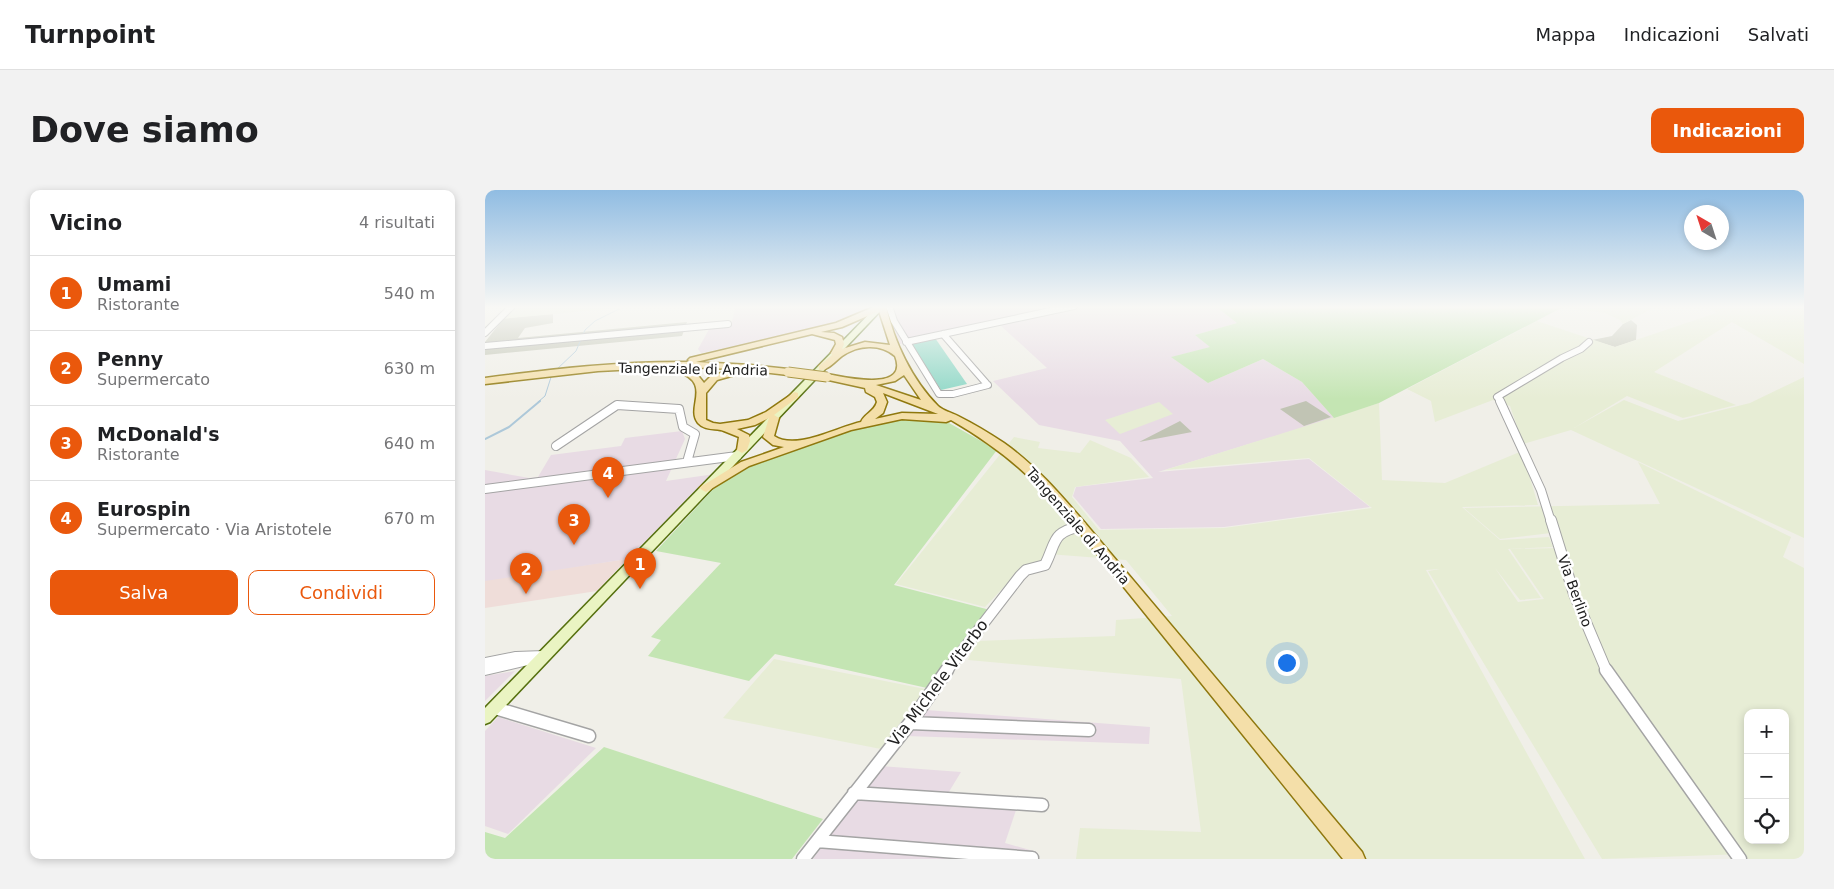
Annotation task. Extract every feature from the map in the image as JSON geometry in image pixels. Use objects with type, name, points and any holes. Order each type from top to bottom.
[{"type":"main road","points":[[630,366],[693,360],[790,337]]},
{"type":"main road","points":[[824,372],[840,342],[836,337]]},
{"type":"main road","points":[[835,353],[850,337]]},
{"type":"main road","points":[[856,383],[874,383],[897,378],[902,374],[904,368],[891,337]]},
{"type":"main road","points":[[767,368],[748,363],[741,358],[747,351],[771,342]]},
{"type":"main road","points":[[723,428],[741,426],[762,419],[824,372],[846,350],[865,345],[893,348],[923,397],[942,411]]},
{"type":"main road","name":"Tangenziale di Andria","points":[[485,381],[547,372],[630,366],[767,368],[784,371],[824,372],[942,411],[1021,462],[1048,488],[1355,859]]},
{"type":"main road","points":[[641,366],[677,369],[694,374],[698,378],[701,392],[703,421],[714,427],[735,430],[744,435],[745,441],[739,453]]},
{"type":"main road","points":[[701,392],[709,381],[727,373],[747,370],[784,371]]},
{"type":"main road","points":[[841,379],[875,392],[882,400],[881,408],[876,414],[848,428]]},
{"type":"main road","points":[[490,713],[540,657],[795,395]]},
{"type":"main road","points":[[706,488],[745,464],[848,428],[885,419],[918,416],[949,420],[976,432]]},
{"type":"main road","points":[[774,418],[768,434],[771,441],[792,444],[813,440]]},
{"type":"street","points":[[485,346],[582,337]]},
{"type":"street","points":[[903,337],[939,394],[953,394],[987,384],[946,337]]},
{"type":"street","points":[[906,342],[928,337]]},
{"type":"street","name":"Via Berlino","points":[[1589,342],[1581,349],[1561,358],[1497,397],[1501,400],[1541,490],[1574,594],[1605,669],[1740,859]]},
{"type":"street","points":[[556,446],[617,405],[679,408],[683,427],[695,434],[687,462]]},
{"type":"street","points":[[485,489],[687,462],[739,453]]},
{"type":"street","name":"Via Michele Viterbo","points":[[803,859],[910,723],[953,662],[1020,576],[1026,570],[1045,565],[1057,534],[1067,529],[1081,526]]},
{"type":"street","points":[[485,663],[516,657],[540,657]]},
{"type":"street","points":[[485,670],[511,666],[540,657]]},
{"type":"street","points":[[490,713],[589,736]]},
{"type":"street","points":[[910,723],[1089,730]]},
{"type":"street","points":[[854,793],[1042,805]]},
{"type":"street","points":[[817,841],[1032,858]]},
{"type":"shaded area","points":[[489,337],[669,337],[485,355],[485,342]]},
{"type":"shaded area","points":[[705,337],[778,337],[701,353],[698,349]]},
{"type":"shaded area","points":[[897,337],[934,337],[900,344]]},
{"type":"shaded area","points":[[1013,337],[1198,337],[1211,347],[1172,357],[1208,383],[1263,359],[1302,382],[1334,418],[1158,472],[1309,459],[1370,507],[1224,527],[1101,529],[1073,496],[1076,487],[1153,478],[1120,441],[1039,425],[993,381],[1047,368]]},
{"type":"shaded area","points":[[1506,337],[1586,337],[1615,347],[1644,337],[1708,337],[1654,372],[1736,405],[1683,418],[1627,396],[1574,428],[1624,400],[1678,421],[1750,403],[1804,377],[1804,538],[1571,430],[1523,444],[1510,406],[1493,400],[1435,422],[1431,401],[1407,389]]},
{"type":"shaded area","points":[[1606,337],[1636,337],[1636,340],[1615,347],[1592,340]]},
{"type":"shaded area","points":[[1758,337],[1804,337],[1804,364]]},
{"type":"shaded area","points":[[935,338],[967,384],[941,390],[911,343]]},
{"type":"shaded area","points":[[1306,401],[1331,417],[1304,426],[1280,409]]},
{"type":"shaded area","points":[[1159,402],[1173,414],[1120,434],[1105,420]]},
{"type":"shaded area","points":[[1379,403],[1382,480],[1445,483],[1522,451],[1538,505],[1462,507],[1500,540],[1549,537],[1553,547],[1508,549],[1541,598],[1520,600],[1495,568],[1518,602],[1544,599],[1510,549],[1561,548],[1559,532],[1500,539],[1464,508],[1660,504],[1638,462],[1791,537],[1783,557],[1804,568],[1804,859],[1748,859],[1745,854],[1602,859],[1428,571],[1440,569],[1426,570],[1585,859],[1076,859],[1080,828],[1201,832],[1181,679],[968,660],[976,641],[1115,636],[1116,620],[1172,616],[1126,560],[1048,554],[1045,561],[1024,566],[985,607],[896,584],[1014,437],[1040,442],[1038,448],[1080,453],[1090,440],[1131,458],[1149,477],[1075,487],[1072,497],[1099,530],[1224,528],[1372,508],[1309,458],[1165,470]]},
{"type":"shaded area","points":[[1180,421],[1192,432],[1139,442]]},
{"type":"shaded area","points":[[682,431],[685,439],[666,481],[715,474],[627,559],[485,581],[485,470],[529,478],[538,477],[551,455],[621,446],[625,438]]},
{"type":"shaded area","points":[[627,559],[597,591],[485,608],[485,580]]},
{"type":"shaded area","points":[[774,659],[925,689],[881,749],[723,718]]},
{"type":"shaded area","points":[[515,671],[485,701],[485,676]]},
{"type":"shaded area","points":[[926,710],[1150,727],[1149,744],[906,736]]},
{"type":"shaded area","points":[[498,717],[596,748],[508,834],[485,826],[485,731]]},
{"type":"shaded area","points":[[880,766],[961,772],[947,795],[1046,800],[1046,810],[1016,810],[1005,843],[1037,852],[1036,859],[813,859]]},
{"type":"green space","points":[[1198,337],[1505,337],[1379,403],[1334,418],[1302,382],[1263,359],[1208,383],[1171,357],[1210,347]]},
{"type":"green space","points":[[933,418],[949,423],[997,450],[894,585],[990,610],[927,688],[775,654],[749,681],[648,656],[661,640],[651,637],[721,563],[656,551],[720,482],[749,464],[879,422],[891,419]]},
{"type":"green space","points":[[604,747],[823,819],[792,859],[485,859],[485,832],[505,838]]},
{"type":"waterway","points":[[555,371],[576,351],[582,337]]},
{"type":"waterway","points":[[538,402],[545,396],[552,374]]},
{"type":"waterway","points":[[485,439],[509,427],[540,401]]},
{"type":"place","name":"Eurospin","points":[[608,498]]},
{"type":"place","name":"McDonald's","points":[[574,545]]},
{"type":"place","name":"Umami","points":[[640,589]]},
{"type":"place","name":"Penny","points":[[526,594]]}]
